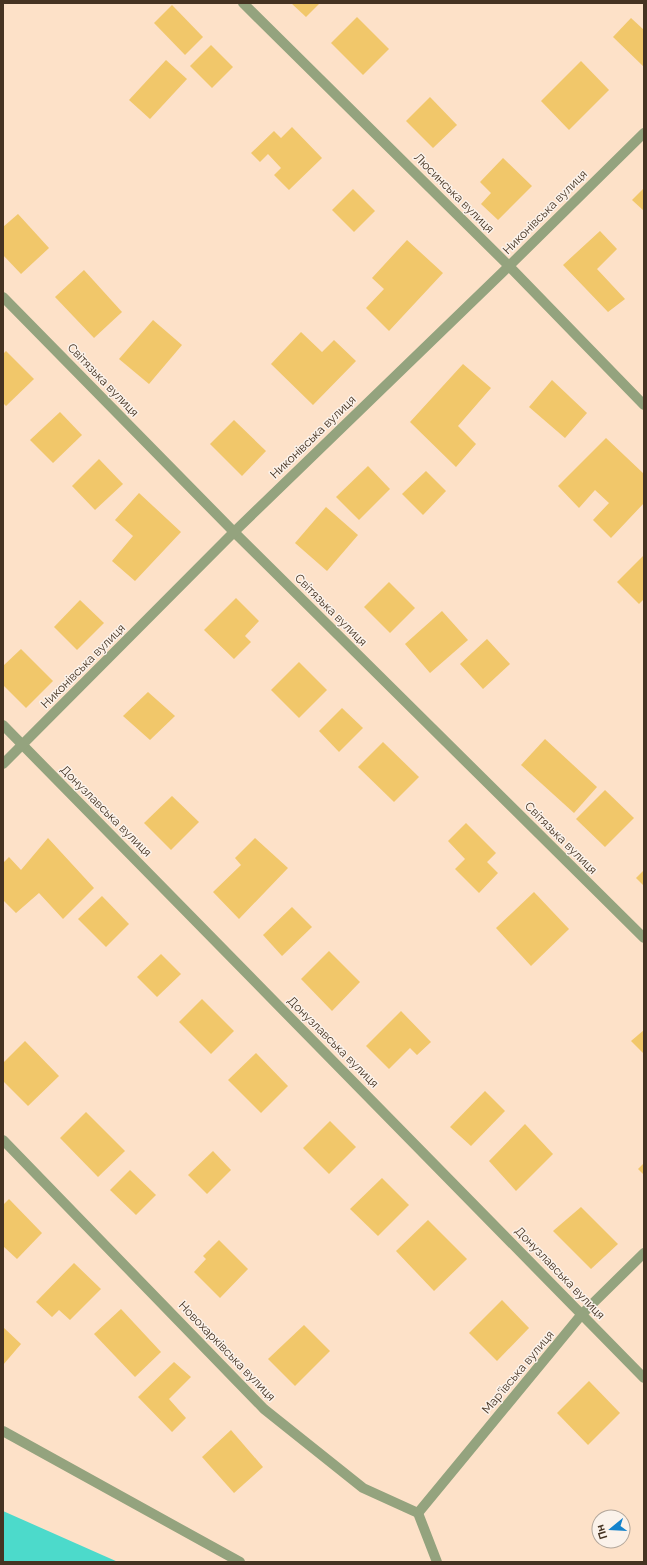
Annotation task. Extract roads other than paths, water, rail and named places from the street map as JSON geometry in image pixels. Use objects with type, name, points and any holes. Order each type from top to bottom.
[{"type":"street","name":"Люсинська вулиця","points":[[243,3],[509,266],[644,406]]},
{"type":"street","name":"Никонівська вулиця","points":[[3,764],[234,532],[644,133]]},
{"type":"street","name":"Світязька вулиця","points":[[3,297],[234,532],[644,938]]},
{"type":"street","name":"Донузлавська вулиця","points":[[3,725],[644,1378]]},
{"type":"street","name":"Новохарківська вулиця","points":[[3,1140],[264,1409],[363,1488],[418,1513]]},
{"type":"street","name":"Мар'ївська вулиця","points":[[418,1513],[582,1314],[644,1253]]},
{"type":"street","points":[[3,1431],[240,1562]]},
{"type":"street","points":[[418,1513],[437,1562]]},
{"type":"water","points":[[3,1511],[118,1562],[3,1562]]}]
